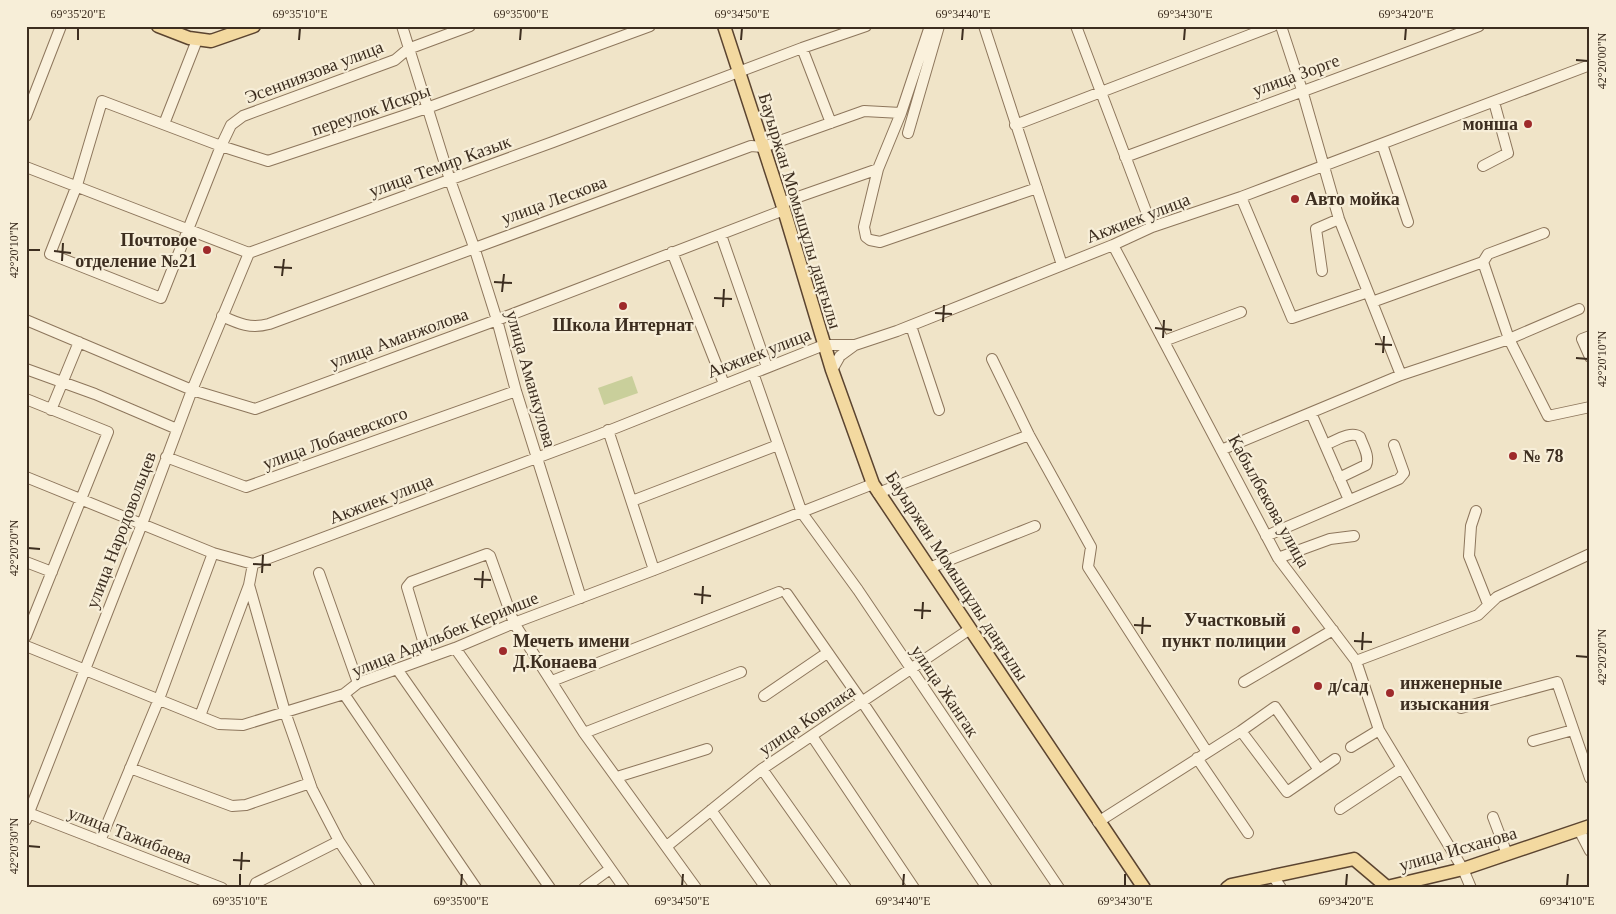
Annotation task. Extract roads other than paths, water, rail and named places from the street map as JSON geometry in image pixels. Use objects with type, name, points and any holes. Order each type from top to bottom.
[{"type":"main road","points":[[158,26],[197,40],[211,41],[254,26]]},
{"type":"main road","name":"Бауыржан Момышұлы даңғылы","points":[[724,26],[832,370],[875,488],[1144,888]]},
{"type":"main road","name":"улица Исханова","points":[[1226,888],[1231,885],[1354,859],[1387,887],[1463,869],[1584,828]]},
{"type":"street","points":[[26,116],[61,26]]},
{"type":"street","name":"улица Аманкулова","points":[[402,26],[450,180],[497,320],[516,391],[582,598]]},
{"type":"street","name":"Эсенниязова улица","points":[[76,185],[50,254],[161,298],[221,146],[232,126],[243,116],[395,60],[408,50],[470,26]]},
{"type":"street","name":"переулок Искры","points":[[76,185],[102,101],[221,146],[268,161],[428,108],[650,26]]},
{"type":"street","name":"улица Темир Казык","points":[[249,253],[866,26]]},
{"type":"street","points":[[930,26],[901,113],[878,168],[864,227],[866,237],[880,242],[1037,188]]},
{"type":"street","points":[[908,133],[939,26]]},
{"type":"street","points":[[984,26],[1062,265]]},
{"type":"street","points":[[1076,26],[1152,227]]},
{"type":"street","points":[[1015,125],[1273,26]]},
{"type":"street","points":[[1281,26],[1302,90],[1339,219],[1401,375]]},
{"type":"street","name":"улица Зорге","points":[[1126,156],[1479,26]]},
{"type":"street","points":[[164,124],[197,40]]},
{"type":"street","points":[[802,48],[831,123]]},
{"type":"street","name":"Акжиек улица","points":[[253,564],[608,430],[824,345],[855,345],[910,326],[1113,245],[1152,227],[1241,197],[1590,65]]},
{"type":"street","points":[[1484,166],[1508,153],[1494,102]]},
{"type":"street","name":"улица Лескова","points":[[222,316],[247,326],[260,326],[751,146],[763,147],[864,110],[901,113]]},
{"type":"street","points":[[1382,144],[1408,222]]},
{"type":"street","points":[[26,167],[249,253]]},
{"type":"street","name":"улица Аманжолова","points":[[26,320],[192,390],[255,409],[721,235],[782,206],[878,168]]},
{"type":"street","points":[[1241,197],[1292,318],[1368,292]]},
{"type":"street","points":[[1322,270],[1316,229],[1339,219]]},
{"type":"street","points":[[1372,302],[1483,262],[1488,254],[1544,233]]},
{"type":"street","points":[[721,235],[767,367]]},
{"type":"street","name":"Кабылбекова улица","points":[[1113,245],[1278,558],[1356,662],[1379,730],[1463,869],[1471,888]]},
{"type":"street","points":[[672,252],[724,384]]},
{"type":"street","name":"улица Народовольцев","points":[[27,815],[86,670],[192,390],[249,253]]},
{"type":"street","points":[[1483,262],[1509,339],[1548,416],[1590,407]]},
{"type":"street","points":[[1221,450],[1401,375],[1509,339],[1579,309]]},
{"type":"street","points":[[1164,341],[1241,312]]},
{"type":"street","points":[[910,326],[939,410]]},
{"type":"street","points":[[1590,336],[1582,339],[1590,357]]},
{"type":"street","points":[[51,410],[79,342]]},
{"type":"street","points":[[832,370],[840,356],[855,345]]},
{"type":"street","points":[[992,359],[1029,435],[1091,546],[1088,567],[1207,752]]},
{"type":"street","points":[[26,369],[136,410],[177,429]]},
{"type":"street","name":"улица Жангак","points":[[753,373],[802,513],[858,590],[1059,888]]},
{"type":"street","name":"улица Лобачевского","points":[[166,458],[246,487],[516,391]]},
{"type":"street","points":[[26,399],[108,432],[26,636]]},
{"type":"street","points":[[1311,412],[1349,500]]},
{"type":"street","points":[[608,430],[654,570]]},
{"type":"street","points":[[1325,445],[1352,434],[1357,434],[1360,437],[1368,458],[1366,465],[1339,478]]},
{"type":"street","name":"улица Адильбек Керимше","points":[[26,646],[219,724],[243,725],[344,694],[358,683],[455,648],[514,623],[802,513],[1029,435]]},
{"type":"street","points":[[632,501],[778,445]]},
{"type":"street","points":[[1266,536],[1399,479],[1404,472],[1394,445]]},
{"type":"street","points":[[26,477],[82,498],[213,553],[253,564],[249,585],[200,716]]},
{"type":"street","points":[[1476,511],[1471,526],[1469,556],[1488,604]]},
{"type":"street","points":[[929,568],[1035,526]]},
{"type":"street","points":[[1278,558],[1330,539],[1354,536]]},
{"type":"street","points":[[100,841],[159,699],[213,553]]},
{"type":"street","points":[[428,657],[407,587],[411,582],[487,554],[490,556],[514,623],[584,733],[696,888]]},
{"type":"street","points":[[1356,662],[1478,615],[1497,597],[1590,554]]},
{"type":"street","points":[[26,562],[52,572]]},
{"type":"street","points":[[319,573],[358,683]]},
{"type":"street","points":[[249,585],[285,712],[310,783],[338,841],[370,888]]},
{"type":"street","points":[[552,681],[783,593],[863,702],[987,888]]},
{"type":"street","name":"улица Ковпака","points":[[667,846],[762,769],[970,629]]},
{"type":"street","points":[[1244,682],[1333,630]]},
{"type":"street","points":[[455,648],[624,888]]},
{"type":"street","points":[[764,696],[827,653]]},
{"type":"street","points":[[397,669],[550,888]]},
{"type":"street","points":[[584,733],[741,672]]},
{"type":"street","points":[[1462,708],[1557,682],[1590,778]]},
{"type":"street","points":[[344,694],[476,888]]},
{"type":"street","points":[[1098,822],[1241,731],[1275,707],[1320,770]]},
{"type":"street","points":[[1351,747],[1379,730]]},
{"type":"street","points":[[1533,741],[1573,730]]},
{"type":"street","points":[[1241,731],[1287,792],[1335,759]]},
{"type":"street","points":[[812,736],[914,888]]},
{"type":"street","points":[[617,777],[707,749]]},
{"type":"street","points":[[1197,758],[1248,833]]},
{"type":"street","points":[[130,768],[232,806],[246,805],[310,783]]},
{"type":"street","points":[[1340,809],[1402,768]]},
{"type":"street","points":[[762,769],[846,888]]},
{"type":"street","points":[[710,810],[766,888]]},
{"type":"street","name":"улица Тажибаева","points":[[27,815],[222,888]]},
{"type":"street","points":[[1493,817],[1507,854]]},
{"type":"street","points":[[1584,828],[1590,851]]},
{"type":"street","points":[[254,888],[256,883],[338,841]]},
{"type":"street","points":[[584,888],[610,869]]},
{"type":"street","points":[[1273,876],[1281,888]]},
{"type":"place","name":"монша","points":[[1528,124]]},
{"type":"place","name":"Авто мойка","points":[[1295,199]]},
{"type":"place","name":"Почтовое отделение №21","points":[[207,250]]},
{"type":"place","name":"Школа Интернат","points":[[623,306]]},
{"type":"place","name":"№ 78","points":[[1513,456]]},
{"type":"place","name":"Участковый пункт полиции","points":[[1296,630]]},
{"type":"place","name":"Мечеть имени Д.Конаева","points":[[503,651]]},
{"type":"place","name":"д/сад","points":[[1318,686]]},
{"type":"place","name":"инженерные изыскания","points":[[1390,693]]}]
